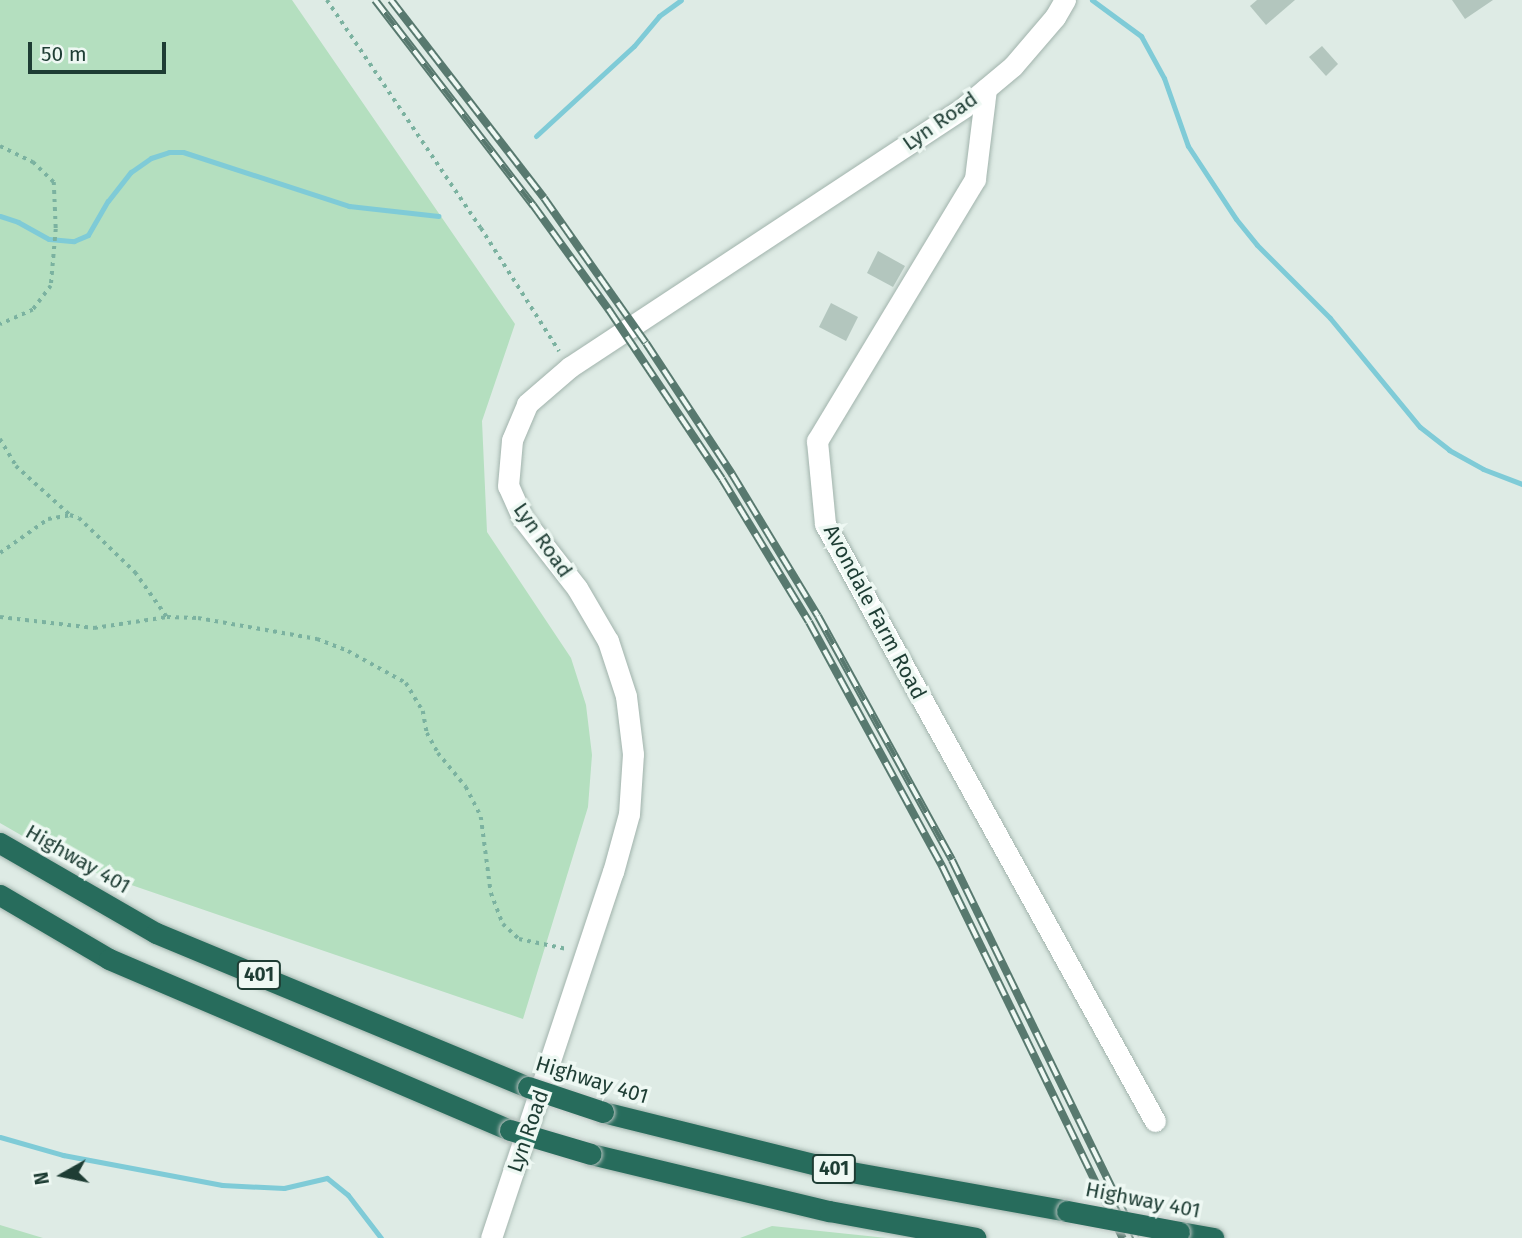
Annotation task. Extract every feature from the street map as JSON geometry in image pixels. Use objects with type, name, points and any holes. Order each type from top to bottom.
[{"type":"highway","name":"Highway 401","points":[[0,843],[156,933],[528,1087],[603,1112],[829,1168],[1213,1238]]},
{"type":"highway","name":"401","points":[[0,895],[108,959],[510,1130],[591,1154],[829,1211],[976,1238]]},
{"type":"main road","name":"Lyn Road","points":[[491,1238],[586,954],[629,814],[633,754],[626,696],[608,640],[577,588],[523,519],[508,486],[512,440],[527,404],[570,367],[964,107],[1013,66],[1055,17],[1065,0]]},
{"type":"main road","name":"Avondale Farm Road","points":[[986,89],[975,179],[817,441],[825,523],[1155,1121]]},
{"type":"path","points":[[327,0],[481,228],[570,367]]},
{"type":"path","points":[[0,146],[33,162],[54,182],[56,229],[51,286],[33,310],[0,325]]},
{"type":"path","points":[[0,439],[16,466],[70,516],[79,519],[135,572],[167,617]]},
{"type":"path","points":[[0,553],[47,519],[70,516]]},
{"type":"path","points":[[0,617],[94,628],[167,617],[198,618],[317,639],[348,651],[406,683],[423,711],[427,733],[438,753],[466,787],[481,817],[491,893],[503,924],[519,939],[586,954]]},
{"type":"green space","points":[[0,0],[292,0],[515,324],[482,421],[487,532],[571,658],[586,705],[592,755],[588,807],[523,1019],[73,865],[0,823]]},
{"type":"green space","points":[[0,1225],[43,1238],[0,1238]]},
{"type":"green space","points":[[772,1226],[887,1238],[740,1238]]},
{"type":"building","points":[[1257,0],[1295,0],[1266,25],[1250,6]]},
{"type":"building","points":[[1452,0],[1493,0],[1465,19]]},
{"type":"building","points":[[1322,46],[1338,64],[1326,76],[1309,57]]},
{"type":"building","points":[[878,251],[905,266],[893,287],[867,273]]},
{"type":"building","points":[[831,303],[858,317],[846,341],[819,327]]},
{"type":"waterway","points":[[536,136],[634,46],[659,16],[681,0]]},
{"type":"waterway","points":[[1092,0],[1141,36],[1164,78],[1188,146],[1236,219],[1257,245],[1330,318],[1420,427],[1449,450],[1483,469],[1522,484]]},
{"type":"waterway","points":[[0,216],[18,222],[49,239],[74,241],[88,235],[108,201],[131,172],[151,158],[169,152],[183,152],[349,206],[438,216]]},
{"type":"waterway","points":[[0,1137],[63,1155],[222,1185],[284,1188],[327,1178],[348,1195],[381,1238]]},
{"type":"railway","points":[[375,0],[533,205],[609,310],[722,479],[809,622],[942,866],[1123,1238]]},
{"type":"railway","points":[[391,0],[544,198],[646,343],[732,474],[818,616],[952,860],[1136,1238]]}]
